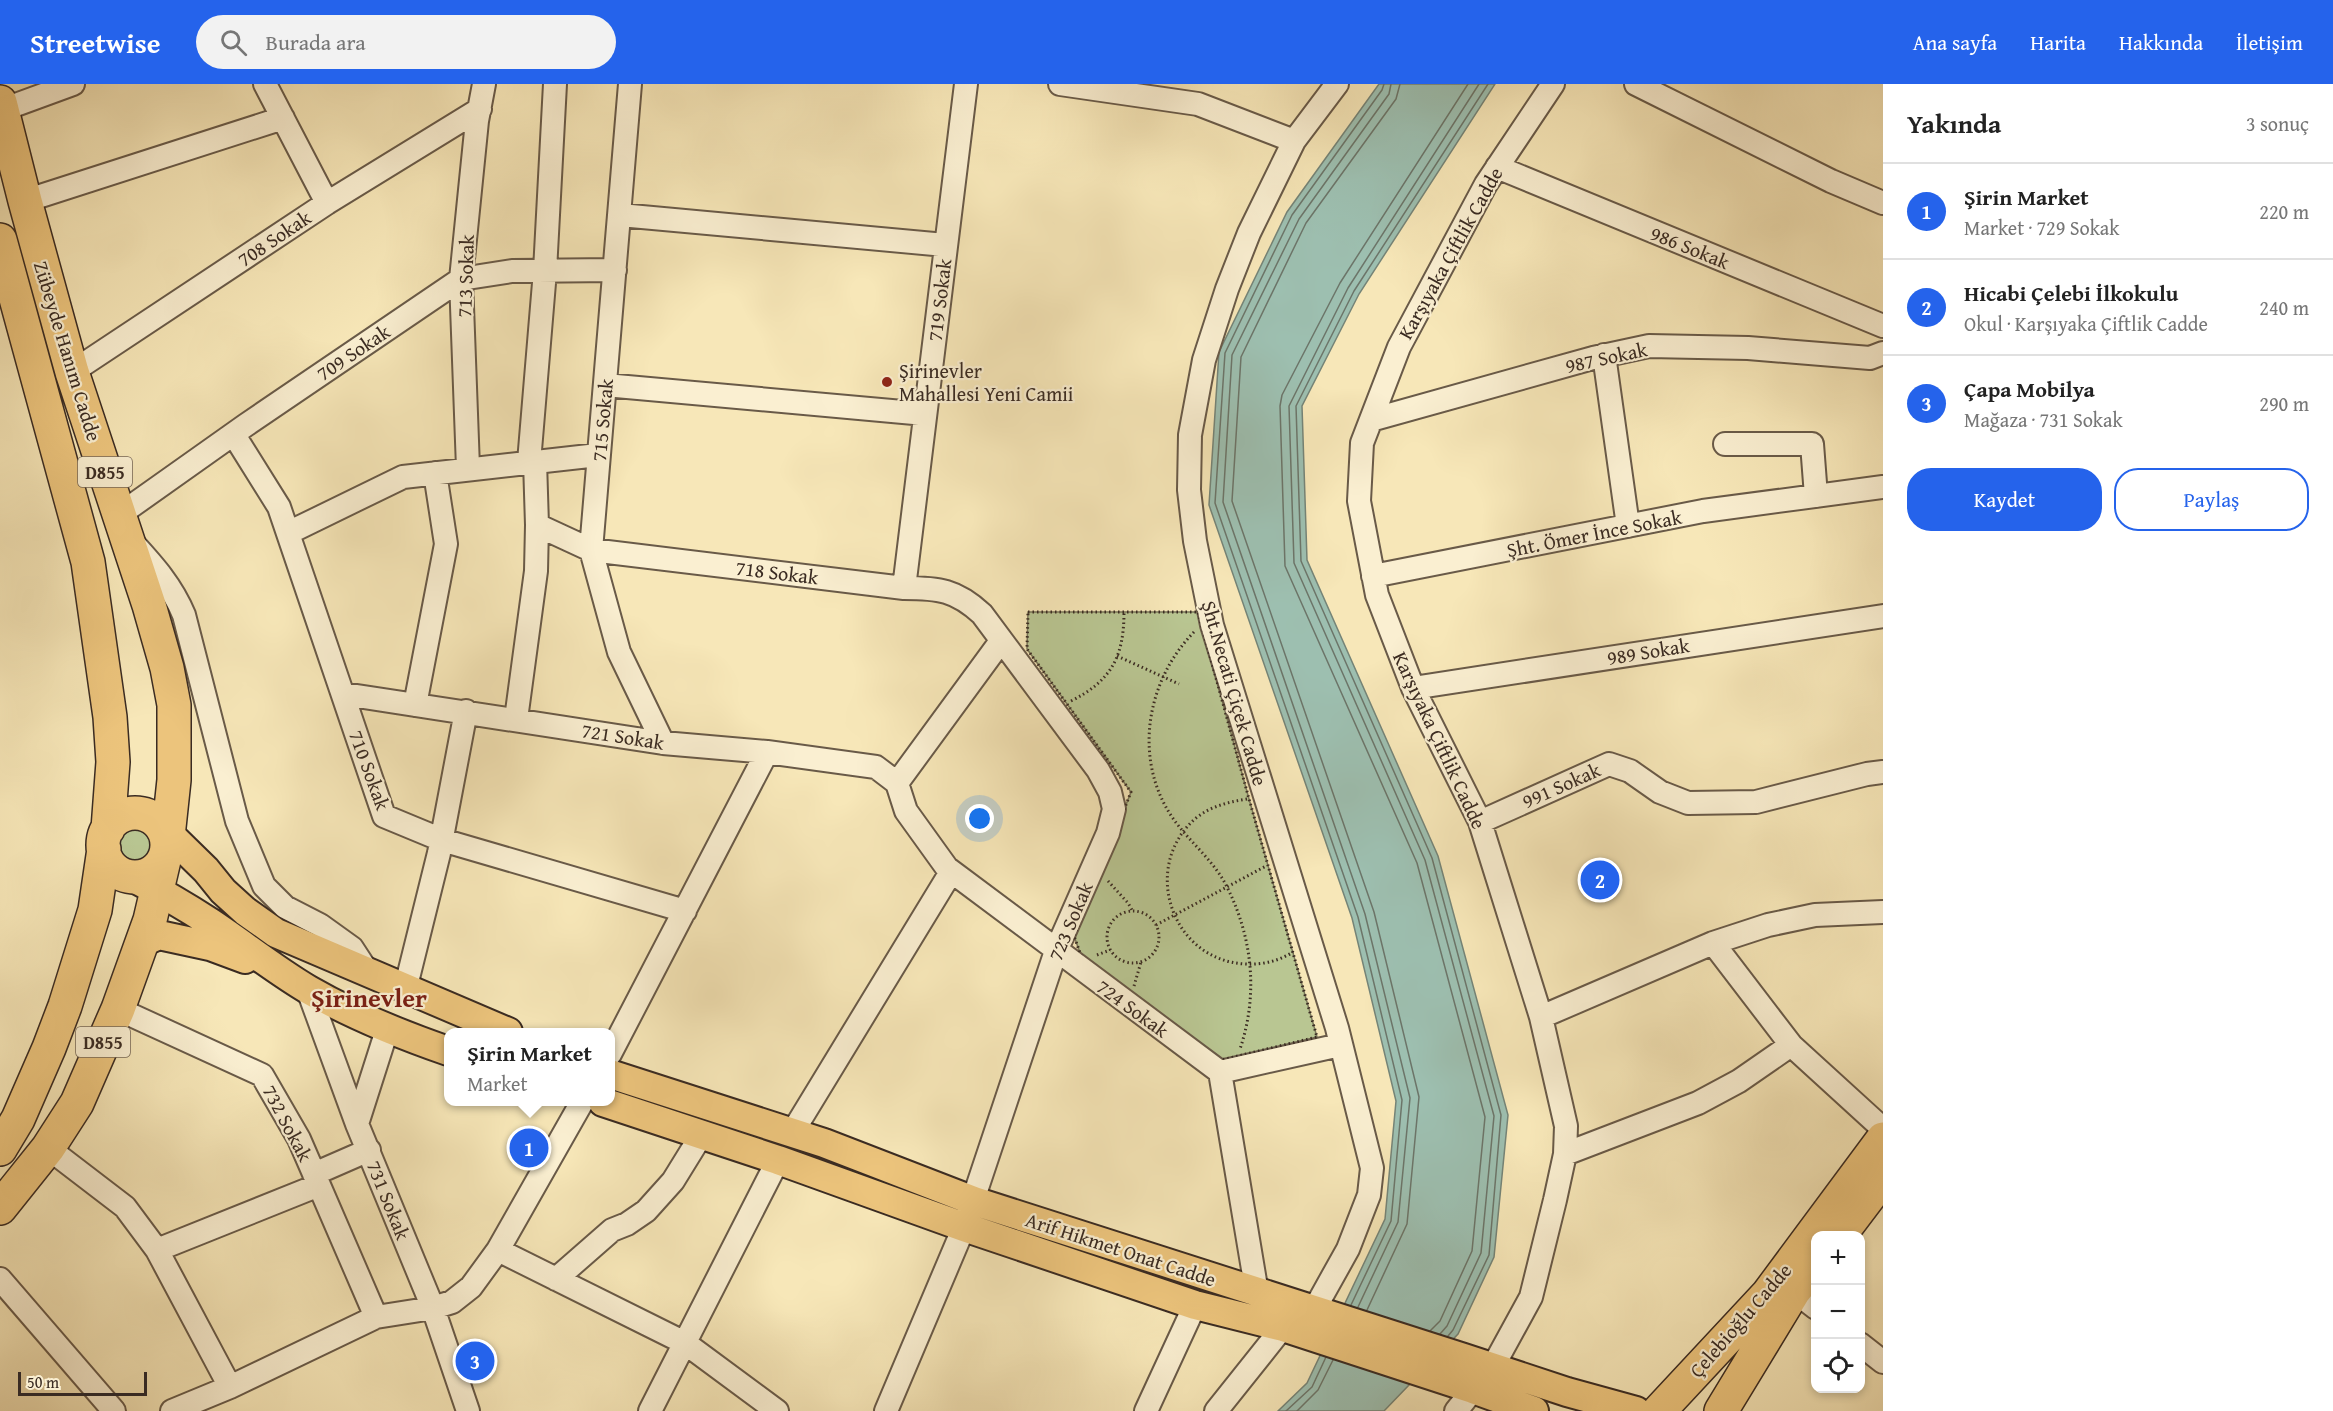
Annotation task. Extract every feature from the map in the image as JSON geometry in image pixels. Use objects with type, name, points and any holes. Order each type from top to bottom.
[{"type":"highway","name":"Zübeyde Hanım Cadde","points":[[0,1208],[48,1148],[77,1102],[118,1009],[141,943],[144,883],[165,841],[174,778],[174,705],[167,668],[72,372],[1,106]]},
{"type":"highway","name":"Zübeyde Hanım Cadde","points":[[0,240],[88,562],[110,717],[112,762],[106,839],[95,910],[49,1048],[18,1119],[0,1149]]},
{"type":"highway","points":[[144,883],[122,874],[113,868],[107,859],[106,839],[114,821],[134,813],[144,814],[153,819],[165,841]]},
{"type":"highway","name":"Çelebioğlu Cadde","points":[[1659,1411],[1767,1294],[1883,1139]]},
{"type":"highway","points":[[1843,1231],[1883,1178]]},
{"type":"highway","name":"Çelebioğlu Cadde","points":[[1721,1411],[1805,1300],[1811,1278]]},
{"type":"main road","points":[[174,778],[190,834],[206,870],[223,891],[245,911],[276,933],[498,1028]]},
{"type":"main road","points":[[165,841],[206,870]]},
{"type":"main road","points":[[144,883],[209,922],[308,990],[387,1030],[444,1050]]},
{"type":"main road","points":[[141,943],[159,935],[180,938],[210,946],[279,971]]},
{"type":"main road","name":"Arif Hikmet Onat Cadde","points":[[615,1076],[824,1143],[974,1201],[1257,1293],[1479,1384],[1534,1411]]},
{"type":"main road","name":"Arif Hikmet Onat Cadde","points":[[615,1105],[1195,1305],[1283,1327],[1321,1321]]},
{"type":"main road","name":"Arif Hikmet Onat Cadde","points":[[1479,1384],[1636,1411]]},
{"type":"street","points":[[1,106],[73,84]]},
{"type":"street","points":[[265,84],[327,202]]},
{"type":"street","name":"713 Sokak","points":[[468,468],[461,279],[484,84]]},
{"type":"street","points":[[516,719],[536,571],[537,525],[532,461],[555,84]]},
{"type":"street","name":"715 Sokak","points":[[630,84],[591,550],[619,652],[663,743]]},
{"type":"street","name":"719 Sokak","points":[[904,588],[966,84]]},
{"type":"street","points":[[1060,84],[1197,94],[1294,141]]},
{"type":"street","name":"Şht.Necati Çiçek Cadde","points":[[1321,1321],[1369,1195],[1371,1168],[1340,1045],[1212,625],[1195,541],[1190,490],[1190,435],[1204,360],[1227,289],[1249,233],[1294,141],[1337,84]]},
{"type":"street","name":"Karşıyaka Çiftlik Cadde","points":[[1456,1411],[1479,1384],[1531,1297],[1565,1154],[1566,1126],[1541,1017],[1480,822],[1413,688],[1377,595],[1359,501],[1362,443],[1399,347],[1480,195],[1552,84]]},
{"type":"street","points":[[1636,84],[1831,181],[1883,203]]},
{"type":"street","name":"708 Sokak","points":[[72,372],[327,202],[480,109]]},
{"type":"street","points":[[25,201],[283,118]]},
{"type":"street","name":"986 Sokak","points":[[1497,167],[1883,326]]},
{"type":"street","points":[[620,216],[945,245]]},
{"type":"street","name":"709 Sokak","points":[[122,525],[234,435],[461,279],[512,271],[615,270]]},
{"type":"street","name":"987 Sokak","points":[[1371,420],[1604,355],[1649,346],[1748,348],[1870,358],[1883,353]]},
{"type":"street","points":[[1604,355],[1628,526]]},
{"type":"street","points":[[605,385],[925,414]]},
{"type":"street","name":"710 Sokak","points":[[234,435],[279,507],[384,816],[442,840],[685,911]]},
{"type":"street","points":[[1725,444],[1812,444],[1816,496]]},
{"type":"street","points":[[288,533],[403,477],[598,455]]},
{"type":"street","points":[[415,705],[446,544],[435,473]]},
{"type":"street","name":"Şht. Ömer İnce Sokak","points":[[1373,576],[1703,511],[1883,487]]},
{"type":"street","points":[[122,525],[162,575],[175,594],[184,615],[237,821],[264,886],[285,907],[320,925],[352,948],[369,974]]},
{"type":"street","name":"718 Sokak","points":[[537,525],[591,550],[904,588],[926,588],[965,598],[982,614],[1001,640]]},
{"type":"street","name":"989 Sokak","points":[[1413,688],[1883,616]]},
{"type":"street","points":[[897,783],[1001,640]]},
{"type":"street","name":"723 Sokak","points":[[886,1411],[974,1201],[1056,951],[1095,873],[1114,809],[1110,792],[1060,707],[1001,640]]},
{"type":"street","name":"721 Sokak","points":[[344,694],[663,743],[767,752],[876,767],[897,783]]},
{"type":"street","points":[[405,990],[442,840],[466,711]]},
{"type":"street","points":[[615,1044],[767,752]]},
{"type":"street","name":"991 Sokak","points":[[1480,822],[1609,764],[1630,771],[1660,792],[1688,803],[1756,802],[1883,772]]},
{"type":"street","name":"724 Sokak","points":[[897,783],[906,811],[951,872],[1220,1072]]},
{"type":"street","points":[[792,1133],[951,872]]},
{"type":"street","points":[[1541,1017],[1713,943],[1768,925],[1815,915],[1883,912]]},
{"type":"street","points":[[1713,943],[1791,1045],[1883,1129]]},
{"type":"street","name":"731 Sokak","points":[[308,990],[357,1124],[433,1308],[468,1411]]},
{"type":"street","name":"732 Sokak","points":[[118,1009],[262,1075],[299,1139],[376,1317]]},
{"type":"street","points":[[357,1124],[387,1030]]},
{"type":"street","points":[[1257,1293],[1220,1072],[1340,1045]]},
{"type":"street","points":[[1565,1154],[1698,1103],[1739,1081],[1791,1045]]},
{"type":"street","points":[[172,1411],[230,1387],[376,1317],[433,1308],[452,1302],[471,1287],[498,1250],[579,1106]]},
{"type":"street","points":[[556,1279],[612,1230],[627,1224],[646,1211],[673,1181],[702,1134]]},
{"type":"street","points":[[48,1148],[125,1207],[157,1250],[230,1387]]},
{"type":"street","points":[[157,1250],[317,1179],[369,1150]]},
{"type":"street","points":[[650,1411],[778,1160]]},
{"type":"street","points":[[498,1250],[686,1342],[777,1411]]},
{"type":"street","points":[[0,1279],[114,1411]]},
{"type":"street","points":[[1146,1411],[1195,1305]]},
{"type":"street","points":[[1216,1411],[1283,1327]]},
{"type":"street","points":[[1865,1348],[1883,1362]]},
{"type":"path","points":[[1028,612],[1124,612],[1198,612],[1317,1037],[1217,1061],[1083,961],[1074,936],[1095,873],[1131,792],[1060,707],[1026,649],[1028,612]]},
{"type":"path","points":[[1060,707],[1092,691],[1110,670],[1121,645],[1124,612]]},
{"type":"path","points":[[1202,625],[1183,643],[1163,677],[1151,712],[1148,733],[1149,756],[1162,801],[1227,887],[1243,930],[1250,964],[1252,1000],[1237,1056]]},
{"type":"path","points":[[1117,656],[1179,684]]},
{"type":"path","points":[[1249,799],[1221,804],[1197,818],[1179,838],[1168,862],[1167,888],[1174,915],[1187,937],[1208,954],[1232,963],[1259,964],[1293,952]]},
{"type":"path","points":[[1156,925],[1268,865]]},
{"type":"path","points":[[1095,873],[1114,885],[1132,911]]},
{"type":"path","points":[[1132,911],[1148,916],[1156,925],[1159,937],[1154,953],[1141,962],[1123,962],[1110,950],[1106,941],[1110,924],[1124,912],[1132,911]]},
{"type":"path","points":[[1129,995],[1141,962]]},
{"type":"green space","points":[[1028,612],[1198,612],[1317,1037],[1217,1061],[1083,961],[1074,936],[1131,792],[1027,649]]},
{"type":"green space","points":[[135,827],[147,833],[153,845],[147,857],[135,863],[123,857],[117,845],[123,833]]},
{"type":"water","points":[[1379,84],[1495,84],[1359,294],[1302,406],[1307,560],[1438,856],[1508,1115],[1494,1257],[1458,1334],[1384,1411],[1278,1411],[1307,1383],[1385,1219],[1396,1101],[1352,918],[1209,505],[1219,352],[1287,212]]},
{"type":"place","name":"Şirinevler Mahallesi Yeni Camii","points":[[887,382]]},
{"type":"place","name":"Hicabi Çelebi İlkokulu","points":[[1600,880]]},
{"type":"place","name":"Şirin Market","points":[[529,1148]]},
{"type":"place","name":"Çapa Mobilya","points":[[475,1361]]},
{"type":"district","name":"Şirinevler","points":[[369,997]]}]
